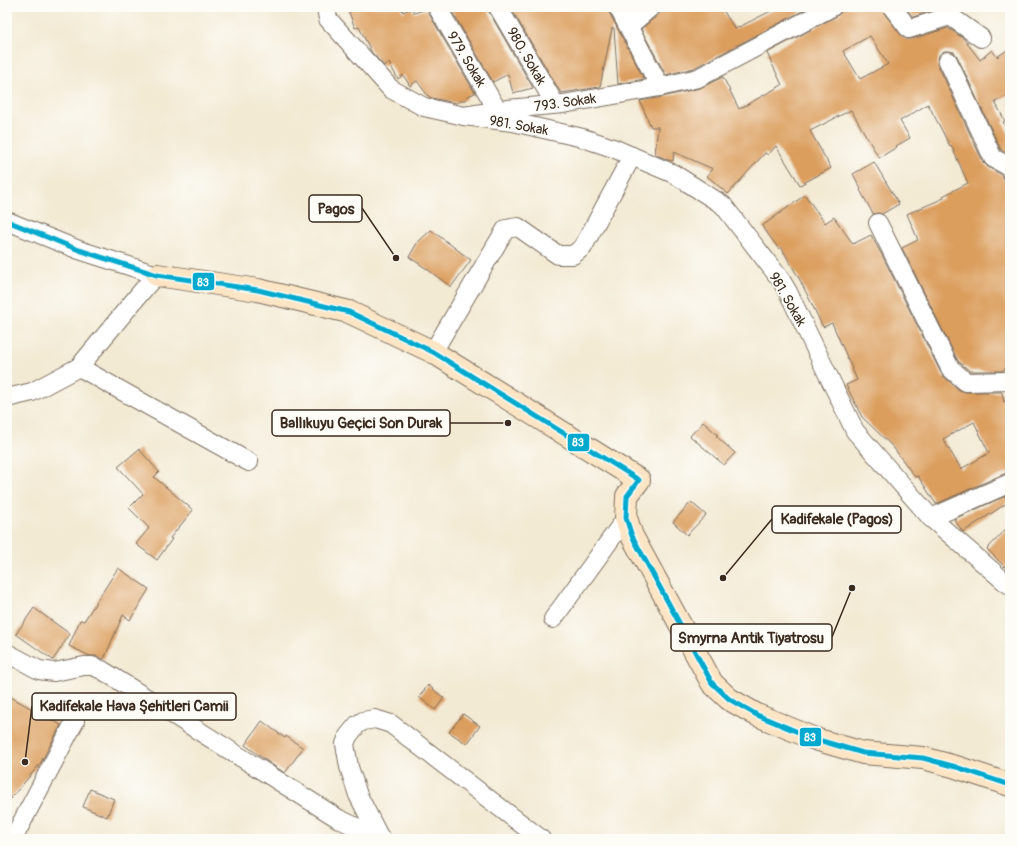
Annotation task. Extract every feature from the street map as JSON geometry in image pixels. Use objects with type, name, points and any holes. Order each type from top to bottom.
[{"type":"street","name":"793. Sokak","points":[[326,7],[328,19],[391,89],[424,107],[464,116],[555,104],[660,87],[698,78],[832,7]]},
{"type":"street","name":"979. Sokak","points":[[437,7],[498,111]]},
{"type":"street","name":"980. Sokak","points":[[498,7],[555,104]]},
{"type":"street","points":[[618,7],[660,87]]},
{"type":"street","points":[[629,26],[651,7]]},
{"type":"street","points":[[892,7],[909,29],[950,16],[981,38]]},
{"type":"street","points":[[948,61],[993,158],[1010,167]]},
{"type":"street","name":"981. Sokak","points":[[464,116],[513,122],[583,138],[613,148],[674,174],[723,206],[781,280],[856,431],[931,518],[1010,585]]},
{"type":"street","points":[[433,352],[506,229],[518,227],[558,254],[573,255],[582,247],[632,156]]},
{"type":"street","points":[[7,221],[79,250],[157,275],[258,290],[350,312],[433,352],[639,480],[627,496],[626,518],[632,536],[712,683],[729,699],[756,716],[815,739],[863,753],[923,758],[956,766],[1010,785]]},
{"type":"street","points":[[878,223],[950,368],[966,382],[1010,382]]},
{"type":"street","points":[[7,398],[32,392],[79,367],[157,275]]},
{"type":"street","points":[[79,367],[249,462]]},
{"type":"street","points":[[931,518],[1010,483]]},
{"type":"street","points":[[553,619],[626,518]]},
{"type":"street","points":[[7,653],[39,670],[54,672],[84,666],[92,666],[102,670],[339,819],[381,838]]},
{"type":"street","points":[[381,838],[358,795],[348,767],[345,744],[348,736],[356,725],[362,721],[375,719],[391,724],[541,839]]},
{"type":"street","points":[[13,839],[75,721]]},
{"type":"building","points":[[347,7],[401,7],[403,12],[412,8],[414,13],[427,9],[475,93],[466,97],[467,99],[456,103],[428,96],[417,81],[410,86],[403,75],[398,79],[389,63],[384,66],[372,53],[359,27],[355,28]]},
{"type":"building","points":[[488,7],[489,12],[533,88],[513,93],[508,74],[493,82],[450,8]]},
{"type":"building","points":[[510,7],[608,7],[609,12],[644,79],[618,84],[614,28],[612,28],[600,87],[561,93]]},
{"type":"building","points":[[661,7],[721,7],[735,29],[779,7],[810,7],[694,68],[666,75],[641,29],[658,15],[661,11]]},
{"type":"building","points":[[842,7],[882,7],[884,13],[901,35],[906,39],[912,39],[948,28],[963,38],[980,60],[992,50],[997,57],[1010,48],[1010,94],[995,102],[1005,121],[1003,122],[1010,136],[1010,155],[1001,150],[954,52],[944,51],[939,55],[938,60],[938,65],[983,162],[988,167],[1002,175],[1010,191],[1010,366],[1001,371],[970,371],[958,361],[902,248],[918,240],[907,214],[944,198],[943,196],[968,183],[951,145],[950,146],[928,104],[900,121],[910,138],[879,158],[851,110],[810,131],[831,168],[800,185],[776,146],[768,155],[765,153],[728,194],[707,176],[713,169],[674,152],[673,161],[655,154],[658,127],[651,127],[640,101],[700,88],[723,77],[739,109],[782,85],[767,53],[837,16],[841,12]],"holes":[[[870,36],[888,64],[860,79],[843,51]]]},
{"type":"building","points":[[905,7],[944,7],[913,17]]},
{"type":"building","points":[[874,162],[899,204],[882,214],[873,214],[853,174]]},
{"type":"building","points":[[805,195],[825,223],[834,217],[853,244],[871,235],[943,376],[959,390],[966,392],[1002,392],[1004,402],[1010,400],[1010,473],[1006,473],[936,504],[918,476],[915,477],[893,447],[862,417],[846,385],[857,380],[832,323],[823,327],[800,280],[781,247],[779,249],[762,226]],"holes":[[[974,422],[989,453],[961,469],[943,439]]]},
{"type":"building","points":[[431,230],[471,260],[451,287],[409,257],[417,243]]},
{"type":"building","points":[[703,422],[735,453],[724,465],[690,436]]},
{"type":"building","points":[[139,449],[159,472],[154,477],[193,510],[170,538],[172,539],[157,560],[136,544],[149,528],[129,508],[143,494],[118,467]]},
{"type":"building","points":[[1010,494],[1010,501],[963,532],[954,519]]},
{"type":"building","points":[[691,502],[706,515],[687,535],[673,522]]},
{"type":"building","points":[[1010,525],[1010,572],[987,549]]},
{"type":"building","points":[[118,568],[149,589],[130,620],[123,615],[104,659],[96,656],[90,656],[69,646],[80,620],[84,621]]},
{"type":"building","points":[[34,608],[70,634],[53,660],[16,634]]},
{"type":"building","points":[[428,685],[444,698],[435,710],[419,697]]},
{"type":"building","points":[[7,695],[61,725],[40,764],[7,803]]},
{"type":"building","points":[[463,714],[480,726],[467,744],[449,732]]},
{"type":"building","points":[[262,721],[285,738],[286,736],[303,748],[285,773],[245,745]]},
{"type":"building","points":[[90,789],[114,799],[107,817],[83,807]]},
{"type":"transit line","name":"83","points":[[7,221],[79,250],[157,275],[258,290],[349,312],[433,352],[639,480],[627,496],[626,518],[632,536],[712,683],[729,699],[757,715],[815,739],[863,753],[923,758],[1010,785]]},
{"type":"place","name":"Pagos","points":[[396,258]]},
{"type":"place","name":"Ballıkuyu Geçici Son Durak","points":[[508,423]]},
{"type":"place","name":"Kadifekale (Pagos)","points":[[723,578]]},
{"type":"place","name":"Smyrna Antik Tiyatrosu","points":[[852,588]]},
{"type":"place","name":"Kadifekale Hava Şehitleri Camii","points":[[25,762]]}]
